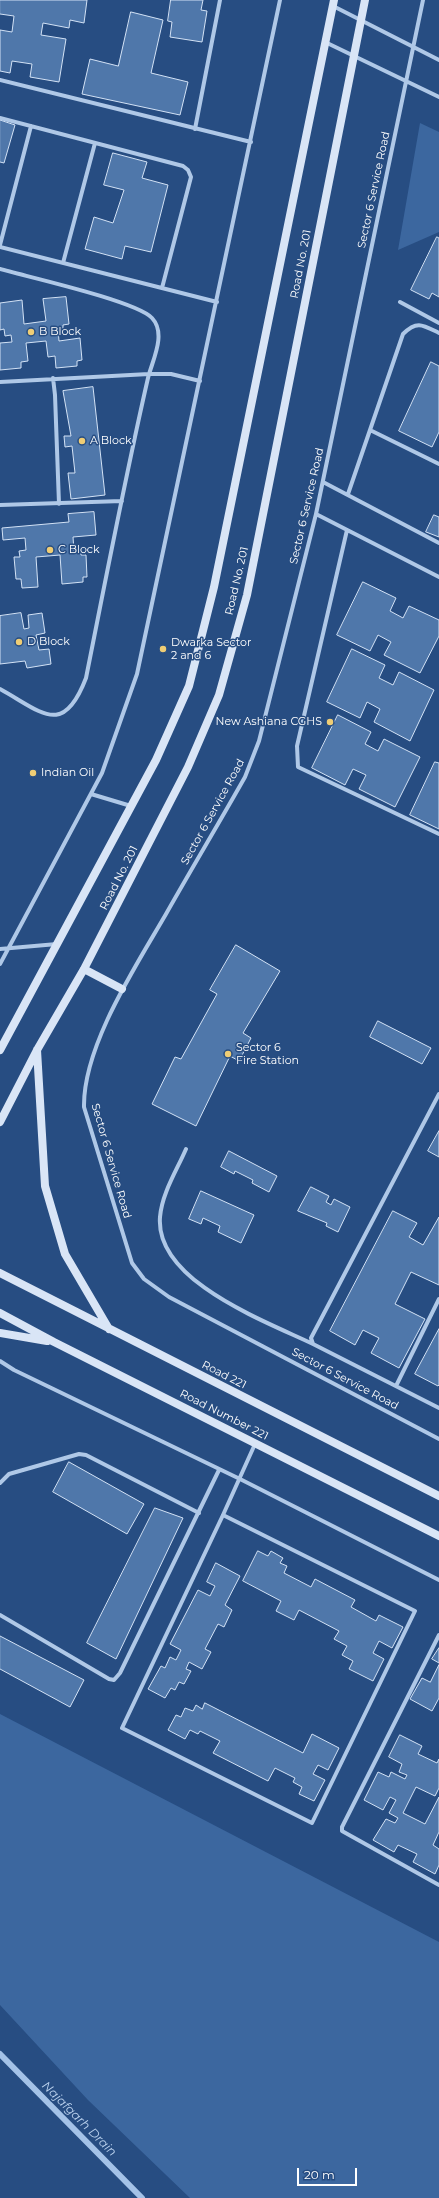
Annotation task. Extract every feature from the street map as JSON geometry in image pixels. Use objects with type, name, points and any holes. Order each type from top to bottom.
[{"type":"main road","name":"Road No. 201","points":[[0,1122],[37,1050],[84,968],[188,767],[219,695],[247,595],[365,0]]},
{"type":"main road","name":"Road No. 201","points":[[0,1050],[156,760],[189,686],[210,602],[333,3]]},
{"type":"main road","points":[[84,968],[122,989]]},
{"type":"main road","points":[[37,1050],[45,1186],[65,1254],[109,1329]]},
{"type":"main road","name":"Road 221","points":[[0,1273],[439,1496]]},
{"type":"main road","name":"Road Number 221","points":[[0,1312],[54,1342],[439,1536]]},
{"type":"main road","points":[[0,1333],[54,1342]]},
{"type":"street","points":[[195,129],[220,0]]},
{"type":"street","points":[[0,964],[102,773],[137,674],[280,0]]},
{"type":"street","name":"Sector 6 Service Road","points":[[423,0],[412,46],[316,514],[259,741],[252,762],[122,989],[100,1038],[84,1094],[84,1107],[132,1263],[144,1279],[169,1297],[439,1439]]},
{"type":"street","points":[[333,3],[361,20],[439,60]]},
{"type":"street","points":[[325,42],[439,97]]},
{"type":"street","points":[[0,80],[251,142]]},
{"type":"street","points":[[0,118],[183,166],[188,170],[190,177],[162,288]]},
{"type":"street","points":[[31,126],[0,246],[217,302]]},
{"type":"street","points":[[63,263],[95,144]]},
{"type":"street","points":[[0,269],[88,293],[142,310],[152,318],[160,336],[149,374],[86,678],[80,693],[71,708],[62,715],[50,716],[0,689]]},
{"type":"street","points":[[400,302],[439,322]]},
{"type":"street","points":[[348,494],[403,334],[410,327],[422,325],[439,333]]},
{"type":"street","points":[[0,382],[149,374],[171,374],[200,381]]},
{"type":"street","points":[[53,378],[59,504]]},
{"type":"street","points":[[370,430],[439,464]]},
{"type":"street","points":[[323,482],[439,543]]},
{"type":"street","points":[[0,505],[122,501]]},
{"type":"street","points":[[316,514],[439,577]]},
{"type":"street","points":[[347,530],[297,746],[298,767],[439,834]]},
{"type":"street","points":[[91,794],[132,806]]},
{"type":"street","points":[[0,949],[9,947],[57,944]]},
{"type":"street","points":[[313,1344],[312,1335],[439,1094]]},
{"type":"street","points":[[186,1149],[162,1202],[160,1218],[163,1240],[171,1257],[188,1276],[204,1288],[275,1326],[439,1408]]},
{"type":"street","points":[[396,1386],[439,1299]]},
{"type":"street","points":[[0,1361],[40,1383],[240,1479],[439,1580]]},
{"type":"street","points":[[223,1515],[415,1611],[312,1823],[122,1728],[240,1479],[255,1444]]},
{"type":"street","points":[[0,1483],[9,1474],[79,1454],[86,1455],[199,1513]]},
{"type":"street","points":[[0,1615],[109,1679],[114,1680],[120,1673],[219,1470]]},
{"type":"street","points":[[439,1635],[342,1827],[342,1831],[439,1885]]},
{"type":"shaded area","points":[[420,123],[439,132],[439,232],[398,250]]},
{"type":"shaded area","points":[[0,1714],[439,1942],[439,2198],[190,2198],[88,2100],[0,2005]]},
{"type":"building","points":[[0,0],[87,0],[84,23],[70,20],[69,28],[43,23],[41,35],[66,39],[59,82],[30,77],[32,64],[12,61],[10,73],[0,71],[0,30],[12,32],[14,16],[0,14]]},
{"type":"building","points":[[171,0],[203,0],[201,10],[207,11],[202,42],[170,37],[172,22],[168,21]]},
{"type":"building","points":[[131,12],[163,20],[151,73],[188,82],[180,115],[82,94],[90,59],[118,66]]},
{"type":"building","points":[[0,120],[15,125],[4,163],[0,162]]},
{"type":"building","points":[[113,153],[147,162],[142,178],[168,185],[151,252],[125,246],[122,259],[85,249],[94,217],[113,223],[124,190],[104,185]]},
{"type":"building","points":[[437,237],[439,238],[439,297],[432,293],[429,299],[411,290]]},
{"type":"building","name":"B Block","points":[[66,297],[69,324],[63,325],[63,329],[58,329],[59,341],[80,338],[82,360],[77,361],[77,366],[56,368],[55,356],[48,357],[46,341],[26,343],[28,361],[21,362],[21,368],[0,370],[0,343],[12,342],[11,335],[5,336],[4,329],[0,330],[0,303],[22,300],[24,324],[46,321],[43,299]]},
{"type":"building","points":[[431,362],[439,366],[439,432],[432,447],[399,431]]},
{"type":"building","name":"A Block","points":[[93,387],[105,495],[71,499],[68,473],[75,473],[72,446],[65,447],[64,436],[71,436],[63,391]]},
{"type":"building","name":"C Block","points":[[94,512],[96,535],[73,537],[74,551],[81,550],[81,555],[86,555],[87,577],[83,577],[83,582],[62,584],[60,555],[36,557],[38,587],[22,588],[21,579],[16,579],[14,557],[20,557],[19,551],[26,550],[25,538],[3,540],[2,528],[69,522],[68,514]]},
{"type":"building","points":[[434,515],[439,517],[439,537],[426,532]]},
{"type":"building","points":[[363,582],[396,598],[390,611],[403,618],[409,606],[439,620],[439,636],[420,673],[384,655],[391,642],[378,635],[370,651],[337,635]]},
{"type":"building","name":"D Block","points":[[21,613],[24,629],[29,628],[28,615],[42,613],[45,633],[36,635],[39,650],[49,649],[51,664],[27,668],[25,661],[0,664],[0,616]]},
{"type":"building","points":[[352,649],[385,665],[379,678],[393,685],[399,672],[434,690],[410,741],[374,722],[380,709],[367,702],[360,718],[327,702]]},
{"type":"building","points":[[338,715],[371,732],[365,744],[378,751],[384,739],[420,757],[395,807],[359,789],[366,775],[353,769],[345,785],[312,768]]},
{"type":"building","points":[[435,762],[439,763],[439,829],[410,815]]},
{"type":"building","points":[[236,945],[280,971],[243,1033],[251,1038],[239,1061],[230,1056],[196,1126],[152,1104],[175,1057],[181,1059],[217,994],[210,990]]},
{"type":"building","points":[[378,1021],[431,1048],[422,1064],[370,1037]]},
{"type":"building","points":[[439,1131],[439,1157],[428,1151]]},
{"type":"building","points":[[229,1151],[277,1176],[269,1192],[252,1183],[253,1180],[235,1171],[234,1174],[221,1167]]},
{"type":"building","points":[[311,1187],[329,1196],[326,1202],[331,1205],[334,1199],[350,1207],[338,1232],[326,1226],[327,1223],[298,1211]]},
{"type":"building","points":[[201,1191],[254,1215],[241,1243],[218,1232],[220,1226],[203,1218],[201,1224],[189,1219]]},
{"type":"building","points":[[393,1211],[417,1223],[409,1237],[423,1245],[439,1217],[439,1285],[411,1272],[395,1304],[425,1319],[399,1368],[371,1353],[379,1338],[363,1330],[355,1345],[330,1331]]},
{"type":"building","points":[[439,1329],[439,1385],[438,1386],[415,1374]]},
{"type":"building","points":[[69,1462],[144,1504],[127,1534],[53,1492]]},
{"type":"building","points":[[155,1508],[183,1518],[116,1659],[87,1643]]},
{"type":"building","points":[[258,1551],[268,1556],[271,1551],[283,1558],[280,1563],[287,1566],[284,1573],[311,1587],[315,1579],[355,1600],[351,1607],[376,1621],[379,1615],[403,1627],[392,1648],[379,1641],[373,1653],[384,1659],[373,1681],[349,1669],[353,1661],[342,1655],[347,1646],[334,1639],[339,1631],[299,1610],[294,1620],[276,1611],[281,1601],[243,1581]]},
{"type":"building","points":[[216,1563],[240,1576],[225,1605],[232,1610],[224,1627],[218,1624],[205,1649],[211,1652],[202,1669],[189,1662],[186,1669],[191,1671],[184,1684],[179,1682],[175,1690],[171,1688],[165,1698],[148,1689],[161,1666],[165,1668],[170,1657],[176,1660],[181,1650],[170,1644],[198,1590],[210,1596],[215,1586],[207,1582]]},
{"type":"building","points":[[0,1636],[84,1680],[70,1707],[0,1669]]},
{"type":"building","points":[[439,1648],[439,1663],[432,1659]]},
{"type":"building","points":[[439,1665],[439,1698],[432,1711],[410,1699],[422,1678],[430,1682]]},
{"type":"building","points":[[205,1703],[303,1753],[312,1734],[339,1748],[328,1770],[318,1765],[313,1774],[325,1780],[314,1801],[299,1794],[302,1787],[293,1782],[295,1778],[275,1768],[268,1781],[213,1753],[220,1741],[200,1731],[198,1734],[190,1730],[185,1739],[168,1730],[176,1715],[181,1717],[185,1708],[193,1711],[196,1705],[202,1709]]},
{"type":"building","points":[[400,1735],[422,1746],[418,1754],[437,1763],[439,1759],[439,1788],[435,1796],[416,1787],[403,1813],[425,1824],[439,1797],[439,1832],[433,1845],[439,1849],[439,1865],[435,1874],[413,1862],[417,1854],[398,1845],[394,1852],[373,1840],[386,1819],[395,1823],[398,1818],[389,1813],[396,1800],[390,1797],[383,1810],[364,1800],[378,1772],[389,1777],[391,1772],[405,1779],[407,1775],[399,1772],[402,1764],[389,1757]]},
{"type":"waterway","name":"Najafgarh Drain","points":[[0,2054],[142,2198]]},
{"type":"place","name":"B Block","points":[[31,332]]},
{"type":"place","name":"A Block","points":[[82,441]]},
{"type":"place","name":"C Block","points":[[50,550]]},
{"type":"place","name":"D Block","points":[[19,642]]},
{"type":"place","name":"Dwarka Sector 2 and 6","points":[[163,649]]},
{"type":"place","name":"New Ashiana CGHS","points":[[330,722]]},
{"type":"place","name":"Indian Oil","points":[[33,773]]},
{"type":"place","name":"Sector 6 Fire Station","points":[[228,1054]]}]
